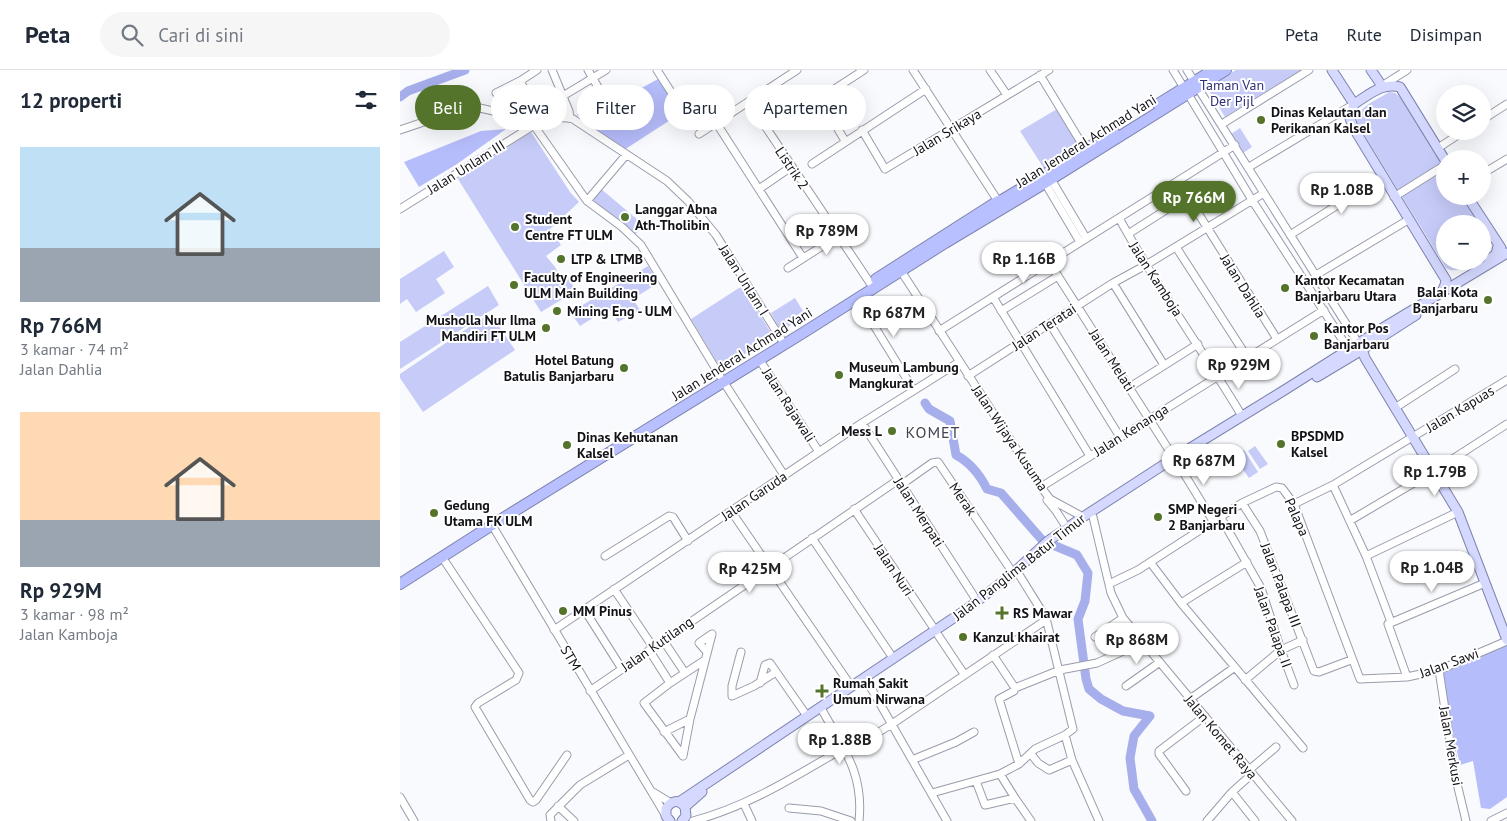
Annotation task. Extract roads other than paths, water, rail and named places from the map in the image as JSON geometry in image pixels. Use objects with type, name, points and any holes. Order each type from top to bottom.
[{"type":"highway","name":"Jalan Jenderal Achmad Yani","points":[[1196,85],[1213,70]]},
{"type":"highway","name":"Jalan Jenderal Achmad Yani","points":[[445,553],[664,412],[759,359],[870,283],[943,240],[1085,149],[1196,85],[1226,70]]},
{"type":"highway","name":"Jalan Jenderal Achmad Yani","points":[[1002,203],[1048,181],[1186,91]]},
{"type":"highway","name":"Jalan Jenderal Achmad Yani","points":[[824,315],[857,298],[899,272],[943,240]]},
{"type":"highway","name":"Jalan Jenderal Achmad Yani","points":[[400,576],[445,553],[492,525],[781,339],[797,332]]},
{"type":"highway","name":"Jalan Jenderal Achmad Yani","points":[[400,584],[427,562]]},
{"type":"main road","points":[[1332,70],[1354,104]]},
{"type":"main road","points":[[1372,70],[1382,86]]},
{"type":"main road","points":[[1438,148],[1400,87],[1390,84],[1382,86],[1354,104],[1350,122],[1446,280],[1440,296]]},
{"type":"main road","points":[[1440,296],[1507,252],[1498,246],[1473,205]]},
{"type":"main road","points":[[1441,273],[1460,277],[1492,258],[1496,254],[1498,246]]},
{"type":"main road","points":[[1440,296],[1507,259]]},
{"type":"main road","name":"Jalan Panglima Batur Timur","points":[[682,809],[699,794],[996,593],[1048,541],[1082,517],[1358,350],[1440,296]]},
{"type":"main road","points":[[1358,350],[1458,512],[1507,640]]},
{"type":"main road","name":"Jalan Panglima Batur Timur","points":[[1229,427],[1242,416],[1284,394]]},
{"type":"main road","name":"Jalan Panglima Batur Timur","points":[[936,632],[1054,543],[1175,460]]},
{"type":"main road","name":"Jalan Panglima Batur Timur","points":[[682,809],[807,716],[893,658],[908,651]]},
{"type":"main road","points":[[668,819],[666,809],[682,809],[682,821]]},
{"type":"street","points":[[512,85],[538,70]]},
{"type":"street","points":[[552,70],[558,85]]},
{"type":"street","points":[[588,70],[597,85]]},
{"type":"street","points":[[567,94],[606,70]]},
{"type":"street","points":[[657,70],[667,85]]},
{"type":"street","points":[[774,85],[797,70]]},
{"type":"street","points":[[846,141],[820,100],[864,70]]},
{"type":"street","points":[[913,70],[1002,203]]},
{"type":"street","points":[[990,70],[1007,95]]},
{"type":"street","name":"Jalan Srikaya","points":[[862,130],[885,169],[1049,70]]},
{"type":"street","points":[[1173,70],[1252,200],[1324,310],[1358,350]]},
{"type":"street","points":[[1187,70],[1316,275],[1358,350]]},
{"type":"street","points":[[1222,124],[1309,70]]},
{"type":"street","points":[[1382,86],[1407,70]]},
{"type":"street","points":[[1400,75],[1400,87]]},
{"type":"street","points":[[1040,76],[1085,149]]},
{"type":"street","points":[[520,81],[522,85]]},
{"type":"street","points":[[866,127],[926,89]]},
{"type":"street","points":[[1249,167],[1354,104]]},
{"type":"street","points":[[1491,114],[1507,104]]},
{"type":"street","points":[[400,130],[471,106],[491,110]]},
{"type":"street","points":[[567,109],[570,118]]},
{"type":"street","name":"Jalan Unlam I","points":[[570,118],[667,181],[697,210],[716,235],[781,339]]},
{"type":"street","name":"Jalan Unlam III","points":[[400,209],[527,130]]},
{"type":"street","points":[[534,130],[587,201],[626,230],[641,246],[784,475]]},
{"type":"street","points":[[700,134],[707,130]]},
{"type":"street","points":[[721,130],[803,258]]},
{"type":"street","name":"Listrik 2","points":[[767,130],[870,283]]},
{"type":"street","points":[[812,164],[862,130]]},
{"type":"street","points":[[1438,148],[1450,140]]},
{"type":"street","points":[[938,331],[1235,145]]},
{"type":"street","points":[[587,201],[626,155]]},
{"type":"street","points":[[1491,168],[1507,158]]},
{"type":"street","points":[[759,189],[791,167]]},
{"type":"street","points":[[1394,197],[1436,171]]},
{"type":"street","points":[[1290,235],[1382,177]]},
{"type":"street","points":[[1048,181],[1083,240]]},
{"type":"street","name":"Jalan Dahlia","points":[[1178,181],[1277,339]]},
{"type":"street","name":"Jalan Teratai","points":[[968,376],[1114,283],[1264,193]]},
{"type":"street","points":[[1128,234],[1188,196]]},
{"type":"street","name":"Jalan Kamboja","points":[[1119,218],[1146,265],[1242,416]]},
{"type":"street","points":[[1316,275],[1408,220]]},
{"type":"street","points":[[788,268],[838,236]]},
{"type":"street","points":[[1176,247],[1247,358]]},
{"type":"street","name":"Jalan Melati","points":[[1049,262],[1130,387],[1213,521]]},
{"type":"street","name":"Jalan Wijaya Kusuma","points":[[899,272],[956,364],[1041,487],[1050,499],[1082,517]]},
{"type":"street","points":[[1001,311],[1058,276]]},
{"type":"street","points":[[1114,283],[1164,365]]},
{"type":"street","points":[[993,297],[1090,456]]},
{"type":"street","points":[[857,298],[913,390]]},
{"type":"street","name":"Jalan Wijaya Kusuma","points":[[918,302],[968,376],[1038,489],[1067,528]]},
{"type":"street","name":"Jalan Kenanga","points":[[1041,487],[1324,310]]},
{"type":"street","points":[[1050,324],[1120,437]]},
{"type":"street","points":[[1130,387],[1198,344]]},
{"type":"street","name":"Jalan Rajawali","points":[[759,359],[819,452]]},
{"type":"street","name":"Jalan Garuda","points":[[554,630],[862,423],[956,364]]},
{"type":"street","points":[[1395,408],[1455,368]]},
{"type":"street","name":"Jalan Kapuas","points":[[1294,504],[1333,485],[1507,380]]},
{"type":"street","name":"Jalan Merpati","points":[[862,423],[977,601]]},
{"type":"street","points":[[1351,520],[1434,471],[1507,424]]},
{"type":"street","name":"Merak","points":[[899,482],[932,463],[938,462],[1016,573]]},
{"type":"street","name":"Jalan Kutilang","points":[[590,690],[854,509],[899,482]]},
{"type":"street","points":[[1333,485],[1351,520],[1366,556],[1407,677]]},
{"type":"street","name":"Palapa","points":[[1109,584],[1138,570],[1242,502],[1276,486],[1282,488],[1294,504],[1360,679]]},
{"type":"street","name":"Jalan Palapa III","points":[[1242,502],[1260,531],[1314,671],[1319,672],[1352,660]]},
{"type":"street","name":"Jalan Nuri","points":[[854,509],[964,674]]},
{"type":"street","points":[[731,511],[851,686]]},
{"type":"street","points":[[1366,556],[1458,512]]},
{"type":"street","points":[[605,556],[669,516],[673,518],[688,541]]},
{"type":"street","name":"Jalan Palapa II","points":[[1220,516],[1261,588],[1294,685]]},
{"type":"street","name":"Jalan Komet Raya","points":[[1093,517],[1111,593],[1124,618],[1292,821]]},
{"type":"street","name":"STM","points":[[492,525],[668,819]]},
{"type":"street","points":[[812,538],[893,658]]},
{"type":"street","points":[[445,553],[519,674],[516,680],[475,707],[530,800],[533,802],[536,800],[567,755]]},
{"type":"street","points":[[1150,562],[1181,603],[1303,748]]},
{"type":"street","points":[[1181,603],[1247,562]]},
{"type":"street","points":[[932,794],[1000,774],[1019,764],[1035,749],[1068,733],[1073,728],[1045,615],[1016,573]]},
{"type":"street","points":[[1390,623],[1485,583]]},
{"type":"street","points":[[614,590],[670,683]]},
{"type":"street","points":[[584,609],[622,669]]},
{"type":"street","points":[[1095,637],[1124,618]]},
{"type":"street","points":[[693,821],[720,814],[744,804],[892,724],[1046,620]]},
{"type":"street","points":[[663,640],[685,673]]},
{"type":"street","points":[[1245,680],[1281,650],[1303,640]]},
{"type":"street","name":"Jalan Sawi","points":[[1360,679],[1407,677],[1439,670],[1507,640]]},
{"type":"street","points":[[1019,764],[998,700],[1014,691],[1015,688],[1060,670],[1093,664],[1143,642]]},
{"type":"street","points":[[741,652],[732,686],[732,696],[760,683],[776,672]]},
{"type":"street","points":[[993,655],[1015,688]]},
{"type":"street","points":[[706,656],[683,756],[644,703],[685,673],[706,656]]},
{"type":"street","points":[[1126,686],[1160,662]]},
{"type":"street","points":[[760,683],[766,664],[770,663],[807,716]]},
{"type":"street","points":[[1190,699],[1234,667]]},
{"type":"street","name":"Jalan Merkusi","points":[[1439,670],[1455,775],[1466,821]]},
{"type":"street","points":[[867,681],[948,821]]},
{"type":"street","points":[[822,710],[845,750],[858,782],[859,821]]},
{"type":"street","points":[[1186,791],[1159,754],[1159,751],[1206,716]]},
{"type":"street","points":[[664,732],[690,719]]},
{"type":"street","points":[[912,760],[956,742],[974,732]]},
{"type":"street","points":[[1068,733],[1072,760],[1099,821]]},
{"type":"street","points":[[1207,821],[1250,772],[1276,746]]},
{"type":"street","points":[[1031,754],[1049,770],[1072,760]]},
{"type":"street","points":[[551,821],[550,814],[580,785],[629,755]]},
{"type":"street","points":[[1000,774],[1031,821]]},
{"type":"street","points":[[976,781],[985,806],[1015,798]]},
{"type":"street","points":[[650,791],[682,809]]},
{"type":"street","points":[[1232,792],[1255,821]]},
{"type":"street","points":[[400,796],[414,821]]},
{"type":"street","points":[[744,804],[752,821]]},
{"type":"street","points":[[558,806],[574,821]]},
{"type":"street","points":[[789,808],[821,811],[851,821]]},
{"type":"street","points":[[1491,821],[1507,813]]},
{"type":"waterway","points":[[400,97],[408,91],[465,70]]},
{"type":"waterway","points":[[925,403],[929,409],[950,421],[956,455],[974,470],[987,489],[1001,493],[1043,541]]},
{"type":"waterway","points":[[1053,545],[1077,555],[1088,573],[1085,601],[1078,619],[1089,689],[1101,699],[1123,711],[1150,716],[1134,736],[1130,758],[1134,789],[1152,821]]},
{"type":"place","name":"Dinas Kelautan dan Perikanan Kalsel","points":[[1261,120]]},
{"type":"place","name":"Langgar Abna Ath-Tholibin","points":[[625,217]]},
{"type":"place","name":"Student Centre FT ULM","points":[[515,227]]},
{"type":"place","name":"LTP & LTMB","points":[[561,259]]},
{"type":"place","name":"Faculty of Engineering ULM Main Building","points":[[514,285]]},
{"type":"place","name":"Kantor Kecamatan Banjarbaru Utara","points":[[1285,288]]},
{"type":"place","name":"Balai Kota Banjarbaru","points":[[1488,300]]},
{"type":"place","name":"Mining Eng - ULM","points":[[557,311]]},
{"type":"place","name":"Musholla Nur Ilma Mandiri FT ULM","points":[[546,328]]},
{"type":"place","name":"Kantor Pos Banjarbaru","points":[[1314,336]]},
{"type":"place","name":"Hotel Batung Batulis Banjarbaru","points":[[624,368]]},
{"type":"place","name":"Museum Lambung Mangkurat","points":[[839,375]]},
{"type":"place","name":"Mess L","points":[[892,431]]},
{"type":"place","name":"BPSDMD Kalsel","points":[[1281,444]]},
{"type":"place","name":"Dinas Kehutanan Kalsel","points":[[567,445]]},
{"type":"place","name":"Gedung Utama FK ULM","points":[[434,513]]},
{"type":"place","name":"SMP Negeri 2 Banjarbaru","points":[[1158,517]]},
{"type":"place","name":"MM Pinus","points":[[563,611]]},
{"type":"place","name":"RS Mawar","points":[[1002,613]]},
{"type":"place","name":"Kanzul khairat","points":[[963,637]]},
{"type":"place","name":"Rumah Sakit Umum Nirwana","points":[[822,691]]},
{"type":"district","name":"KOMET","points":[[933,432]]},
{"type":"park label","name":"Taman Van Der Pijl","points":[[1232,94]]}]
